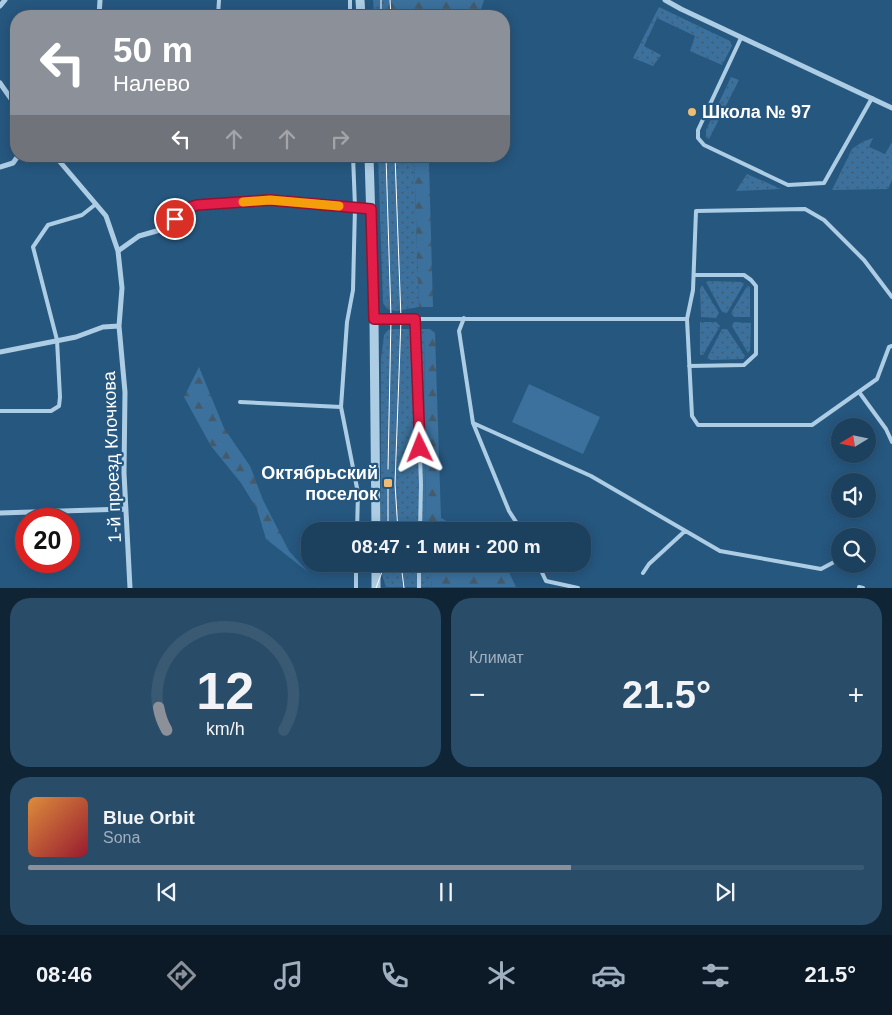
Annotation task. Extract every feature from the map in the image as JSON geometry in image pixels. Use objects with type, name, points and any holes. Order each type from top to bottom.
[{"type":"street","points":[[0,6],[5,0]]},
{"type":"street","points":[[665,0],[741,38],[892,108]]},
{"type":"street","points":[[0,83],[10,97]]},
{"type":"street","points":[[0,166],[14,162]]},
{"type":"street","name":"1-й проезд Клочкова","points":[[60,162],[106,216],[118,251],[122,288],[119,326],[125,392],[124,473],[130,588]]},
{"type":"street","points":[[369,162],[374,319],[376,522]]},
{"type":"street","points":[[118,251],[138,236],[167,228],[182,210],[197,205],[270,200],[371,209]]},
{"type":"street","points":[[0,352],[76,336],[103,327],[119,326]]},
{"type":"street","points":[[0,513],[125,509]]},
{"type":"street","points":[[376,572],[376,588]]},
{"type":"lane","points":[[741,38],[698,130],[698,138],[704,146],[788,185],[824,184],[872,98]]},
{"type":"lane","points":[[353,162],[355,207],[353,290],[347,322],[341,407],[358,493],[357,522]]},
{"type":"lane","points":[[0,411],[51,411],[58,406],[60,397],[57,340],[33,247],[48,225],[82,215],[96,204]]},
{"type":"lane","points":[[892,297],[858,254],[824,220],[804,209],[696,211],[693,290],[687,319],[692,416],[698,425],[812,425],[877,379],[889,347],[892,346]]},
{"type":"lane","points":[[690,366],[744,365],[756,354],[756,286],[744,276],[694,275]]},
{"type":"lane","points":[[464,318],[459,331],[473,423],[509,511],[516,522]]},
{"type":"lane","points":[[374,319],[687,319]]},
{"type":"lane","points":[[415,319],[421,484],[420,522]]},
{"type":"lane","points":[[860,392],[886,429],[892,442]]},
{"type":"lane","points":[[240,402],[341,407]]},
{"type":"lane","points":[[473,423],[591,476],[720,551],[821,569],[831,564]]},
{"type":"lane","points":[[643,573],[649,564],[685,531]]},
{"type":"lane","points":[[356,572],[356,588]]},
{"type":"lane","points":[[419,572],[419,588]]},
{"type":"lane","points":[[542,572],[546,581],[578,588]]},
{"type":"lane","points":[[859,587],[863,588]]},
{"type":"green space","points":[[373,0],[384,0],[384,10],[374,10]]},
{"type":"green space","points":[[384,0],[484,0],[481,10],[384,10]]},
{"type":"green space","points":[[659,7],[730,41],[732,46],[722,65],[690,51],[695,36],[657,18],[644,46],[661,55],[653,66],[633,58]]},
{"type":"green space","points":[[731,77],[739,80],[709,139],[706,138],[706,130]]},
{"type":"green space","points":[[873,138],[869,147],[885,154],[892,142],[892,180],[888,189],[832,190],[852,149],[862,142]]},
{"type":"green space","points":[[378,162],[414,162],[419,307],[396,311],[387,309],[383,303]]},
{"type":"green space","points":[[414,162],[429,162],[433,307],[419,307]]},
{"type":"green space","points":[[747,174],[781,189],[736,191]]},
{"type":"green space","points":[[706,282],[742,282],[744,284],[727,313],[722,312]]},
{"type":"green space","points":[[702,285],[719,313],[716,318],[701,317],[700,289]]},
{"type":"green space","points":[[747,286],[750,287],[750,317],[734,317],[731,313]]},
{"type":"green space","points":[[700,322],[716,322],[720,326],[703,355],[700,355]]},
{"type":"green space","points":[[734,322],[751,323],[750,350],[748,353],[732,326]]},
{"type":"green space","points":[[424,329],[426,522],[381,522],[381,359],[384,335],[388,330]]},
{"type":"green space","points":[[424,329],[430,329],[435,333],[441,518],[449,522],[426,522]]},
{"type":"green space","points":[[722,329],[727,329],[745,356],[743,359],[711,360],[707,358]]},
{"type":"green space","points":[[199,367],[224,428],[250,466],[263,500],[289,551],[301,566],[266,539],[257,509],[241,483],[211,446],[184,397]]},
{"type":"green space","points":[[529,384],[600,417],[583,454],[512,422]]},
{"type":"green space","points":[[381,572],[430,572],[432,587],[386,587]]},
{"type":"green space","points":[[430,572],[509,572],[516,587],[432,587]]},
{"type":"tram line","points":[[381,0],[381,10]]},
{"type":"tram line","points":[[390,0],[391,10]]},
{"type":"tram line","points":[[386,162],[391,318],[388,469]]},
{"type":"tram line","points":[[395,162],[401,319],[395,484],[397,522]]},
{"type":"tram line","points":[[388,486],[388,522]]},
{"type":"tram line","points":[[376,588],[382,572]]},
{"type":"tram line","points":[[402,572],[404,588]]},
{"type":"slow traffic","points":[[243,202],[270,200],[339,206]]},
{"type":"place","name":"Школа № 97","points":[[692,112]]},
{"type":"place","name":"Октябрьский поселок","points":[[388,483]]},
{"type":"route","points":[[175,219],[182,210],[197,205],[270,200],[371,209],[374,319],[415,319],[420,448]]}]
